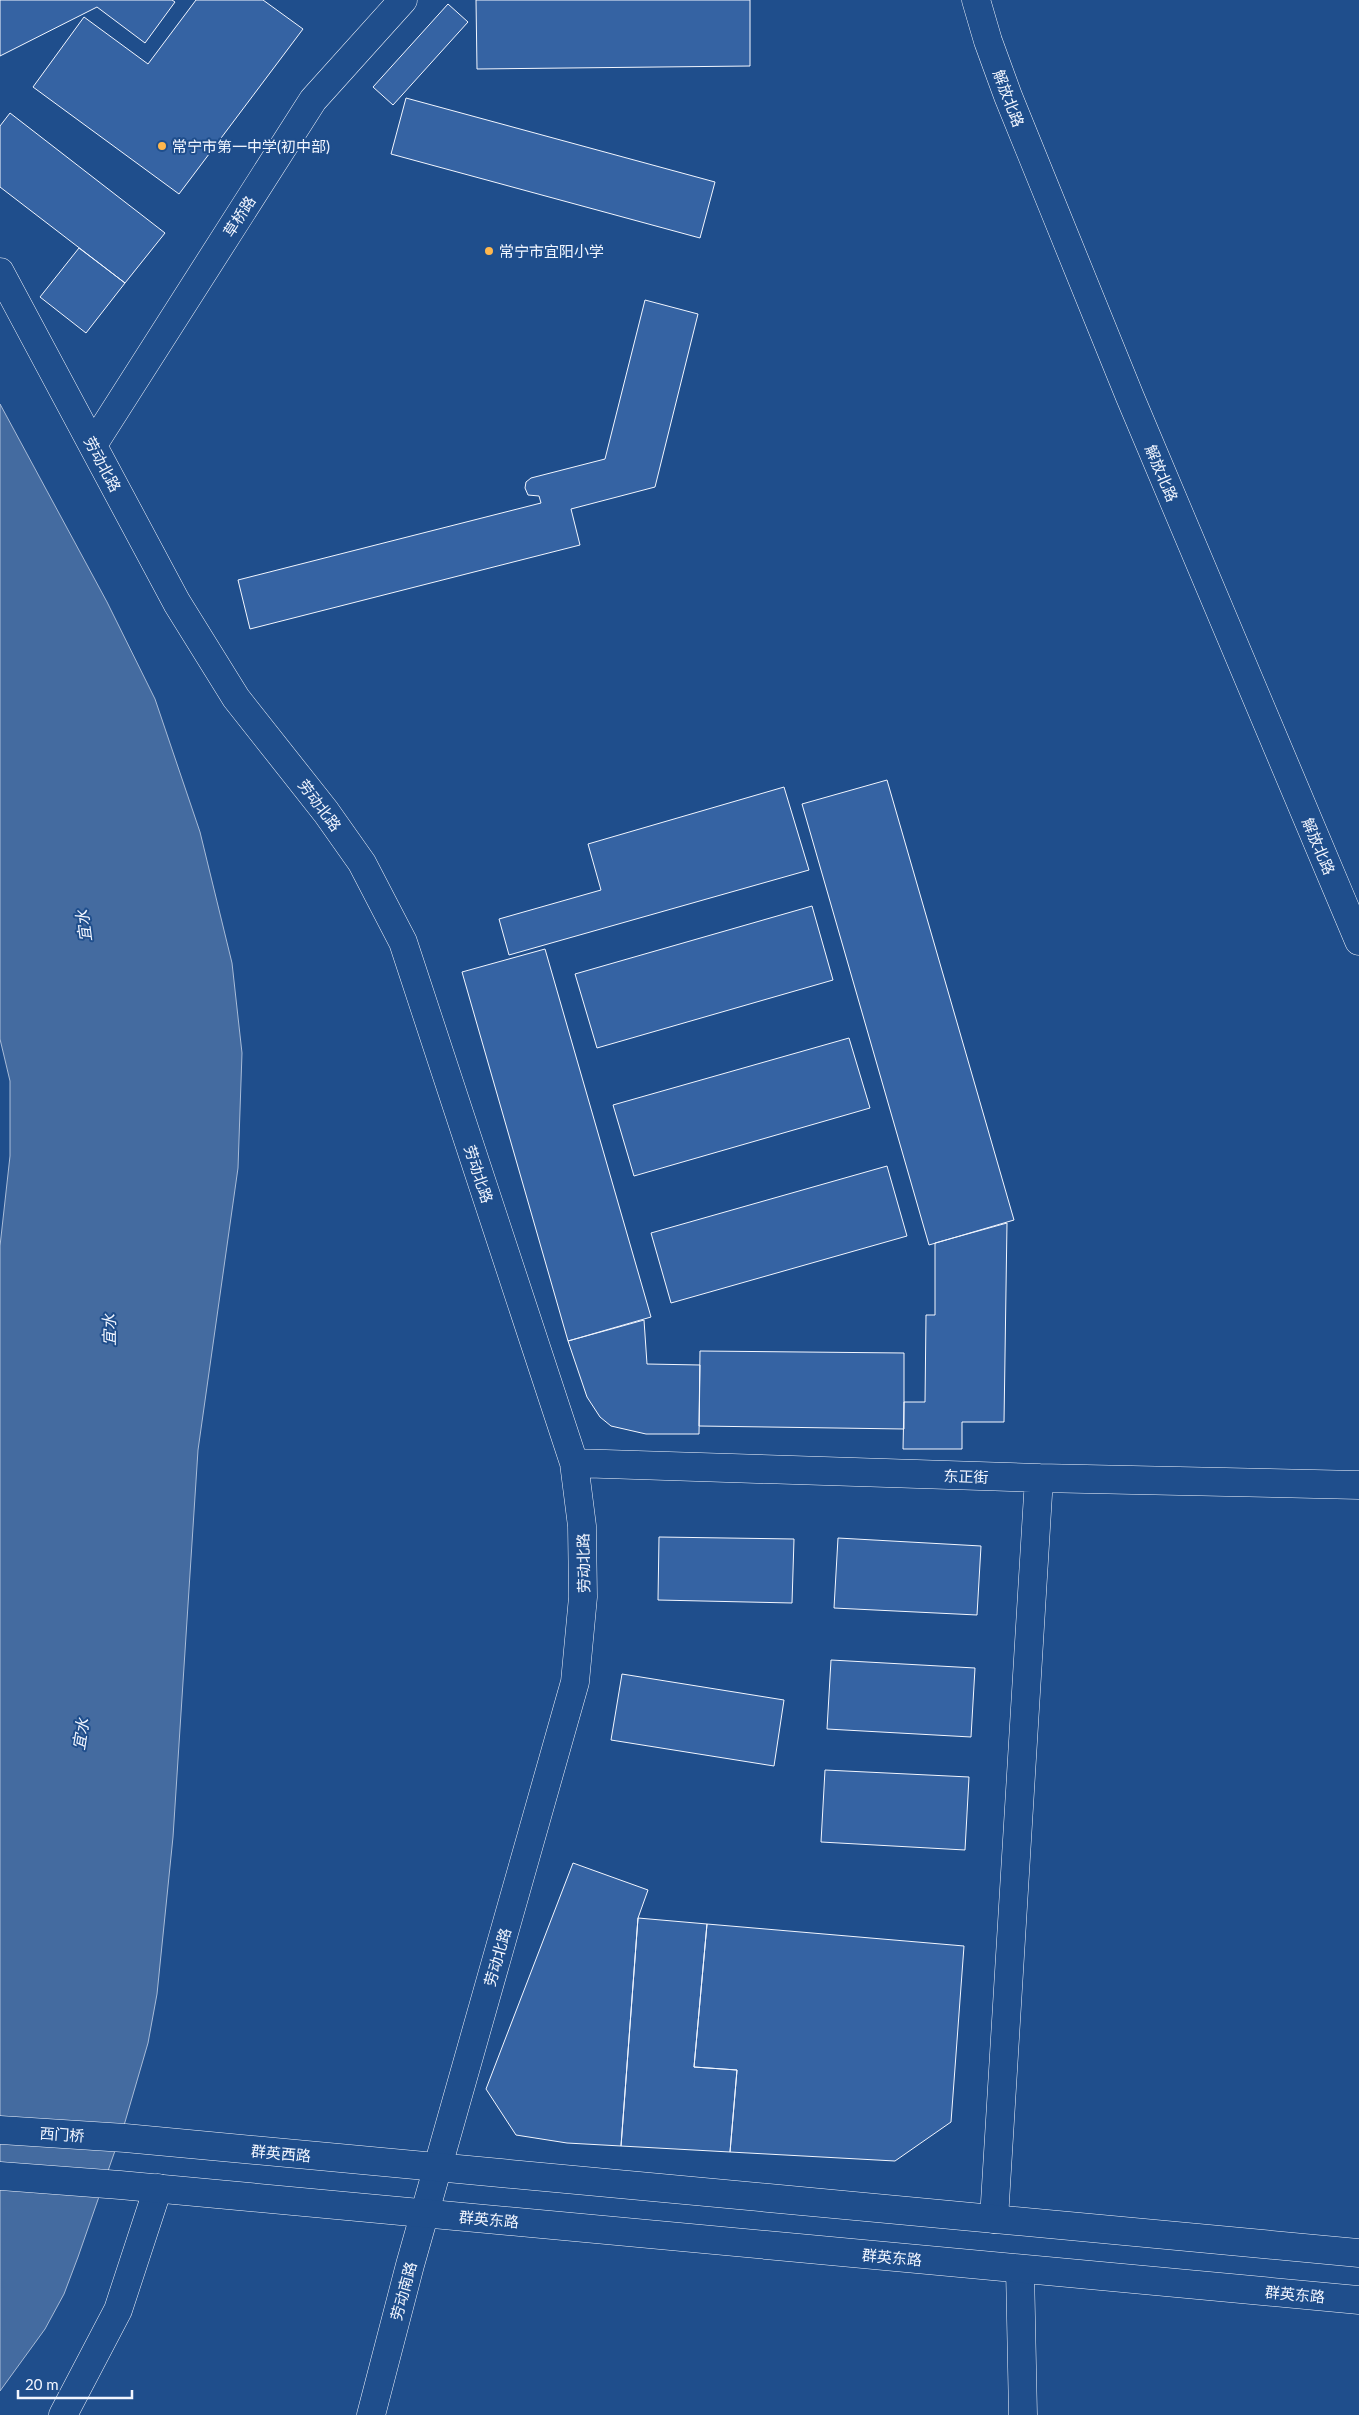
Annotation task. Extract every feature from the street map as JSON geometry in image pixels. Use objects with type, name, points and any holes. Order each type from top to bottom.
[{"type":"street","name":"草桥路","points":[[93,445],[313,100],[402,0]]},
{"type":"street","name":"解放北路","points":[[976,0],[988,41],[1008,96],[1112,352],[1359,941]]},
{"type":"street","name":"劳动北路","points":[[0,272],[177,603],[236,698],[326,812],[362,863],[403,942],[574,1463],[582,1526],[583,1597],[575,1682],[438,2167]]},
{"type":"street","name":"东正街","points":[[574,1463],[1039,1478],[1359,1485]]},
{"type":"street","points":[[994,2219],[1039,1478]]},
{"type":"street","name":"西门桥","points":[[0,2130],[125,2138]]},
{"type":"street","name":"群英西路","points":[[125,2138],[438,2167]]},
{"type":"street","points":[[438,2167],[1359,2253]]},
{"type":"street","name":"劳动南路","points":[[371,2415],[438,2167]]},
{"type":"street","points":[[0,2176],[158,2188],[425,2213]]},
{"type":"street","points":[[62,2415],[118,2310],[158,2188]]},
{"type":"street","name":"群英东路","points":[[425,2213],[1359,2300]]},
{"type":"street","points":[[1020,2269],[1023,2415]]},
{"type":"water","name":"宜水","points":[[0,404],[107,602],[155,699],[200,832],[232,963],[242,1053],[238,1168],[198,1450],[173,1837],[157,1994],[148,2043],[125,2122],[64,2294],[45,2329],[0,2391],[0,1246],[10,1156],[10,1081],[0,1039]]},
{"type":"building","points":[[0,0],[172,0],[175,2],[145,43],[97,7],[0,56]]},
{"type":"building","name":"常宁市第一中学(初中部)","points":[[196,0],[263,0],[303,29],[179,194],[33,87],[84,17],[148,64]]},
{"type":"building","points":[[476,0],[750,0],[750,66],[477,69]]},
{"type":"building","points":[[448,4],[468,22],[393,105],[373,87]]},
{"type":"building","points":[[406,98],[715,182],[700,238],[391,154]]},
{"type":"building","points":[[10,113],[165,233],[125,283],[0,187],[0,126]]},
{"type":"building","points":[[79,248],[125,283],[86,333],[40,297]]},
{"type":"building","points":[[645,300],[698,314],[655,487],[571,509],[580,545],[250,629],[238,580],[541,503],[539,496],[528,495],[525,488],[526,482],[531,478],[605,459]]},
{"type":"building","points":[[887,780],[1014,1220],[929,1245],[802,804]]},
{"type":"building","points":[[784,787],[809,870],[509,955],[499,919],[601,890],[588,844]]},
{"type":"building","points":[[812,906],[833,980],[597,1048],[575,974]]},
{"type":"building","points":[[545,949],[651,1317],[568,1341],[462,972]]},
{"type":"building","points":[[849,1038],[870,1108],[634,1176],[613,1105]]},
{"type":"building","points":[[887,1166],[907,1236],[671,1303],[651,1233]]},
{"type":"building","points":[[1007,1223],[1004,1422],[962,1422],[962,1449],[903,1449],[904,1402],[925,1402],[926,1315],[935,1315],[935,1243]]},
{"type":"building","points":[[644,1320],[647,1364],[700,1365],[699,1434],[646,1434],[611,1426],[600,1417],[587,1397],[568,1341]]},
{"type":"building","points":[[700,1351],[904,1353],[904,1429],[699,1426]]},
{"type":"building","points":[[659,1537],[794,1539],[792,1603],[658,1600]]},
{"type":"building","points":[[838,1538],[981,1546],[977,1615],[834,1608]]},
{"type":"building","points":[[831,1660],[975,1668],[971,1737],[827,1729]]},
{"type":"building","points":[[622,1674],[784,1700],[774,1766],[611,1740]]},
{"type":"building","points":[[825,1770],[969,1777],[965,1850],[821,1842]]},
{"type":"building","points":[[573,1863],[648,1890],[638,1918],[621,2146],[567,2143],[516,2135],[486,2089]]},
{"type":"building","points":[[638,1918],[707,1924],[694,2067],[737,2070],[730,2152],[621,2146]]},
{"type":"building","points":[[707,1924],[964,1946],[951,2122],[895,2161],[730,2152],[737,2070],[694,2067]]},
{"type":"place","name":"常宁市第一中学(初中部)","points":[[162,146]]},
{"type":"place","name":"常宁市宜阳小学","points":[[489,251]]}]
